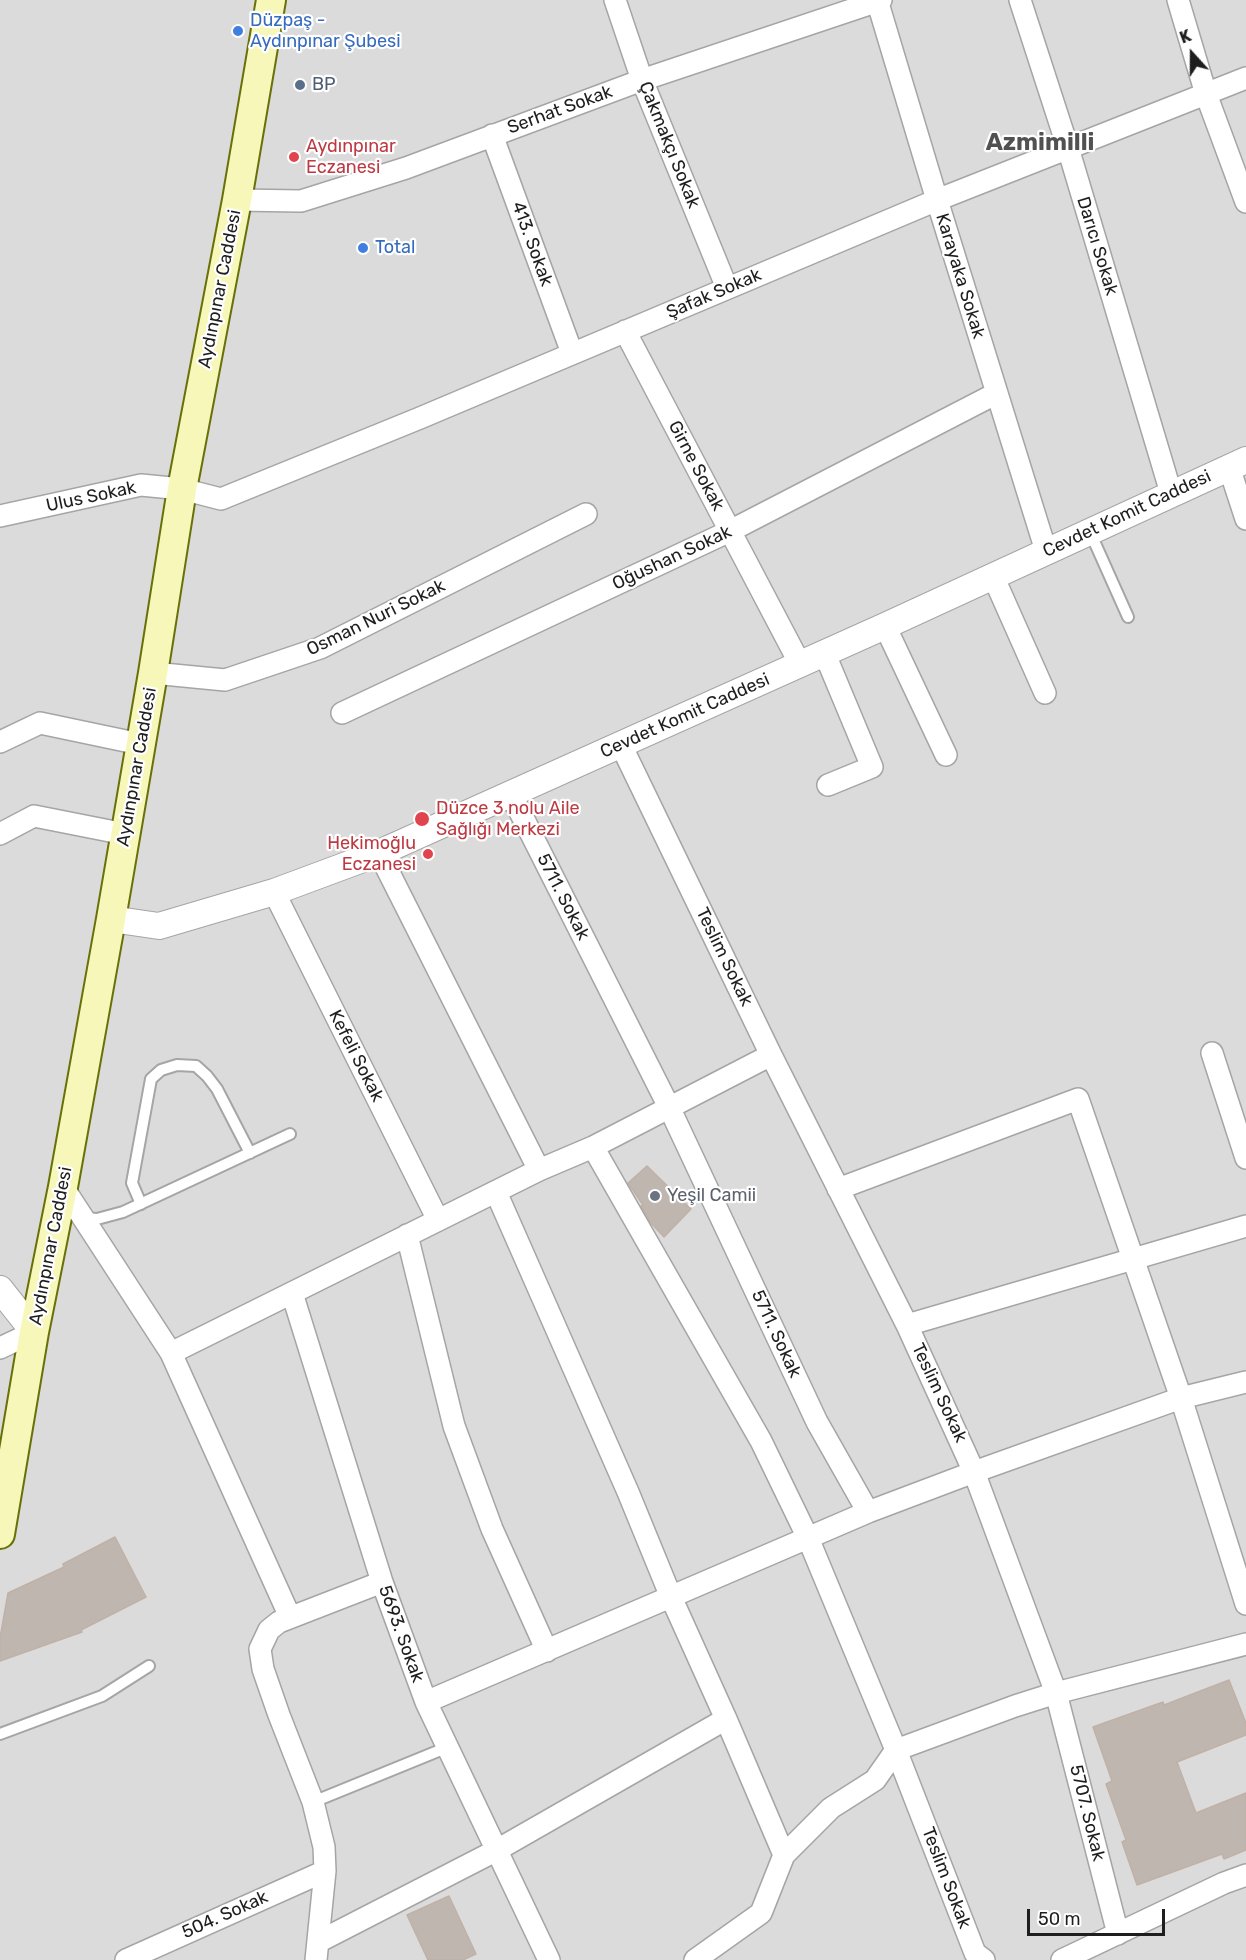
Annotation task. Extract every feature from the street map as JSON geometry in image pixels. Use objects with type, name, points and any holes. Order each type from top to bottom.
[{"type":"main road","name":"Aydınpınar Caddesi","points":[[0,1534],[4,1490],[63,1187],[153,673],[182,489],[237,200],[271,0]]},
{"type":"street","name":"Çakmakçı Sokak","points":[[615,0],[642,80],[727,288]]},
{"type":"street","name":"Serhat Sokak","points":[[237,200],[301,201],[406,168],[642,80],[878,0]]},
{"type":"street","name":"Karayaka Sokak","points":[[878,0],[937,200],[1046,551]]},
{"type":"street","name":"Darıcı Sokak","points":[[1020,0],[1068,148],[1171,493]]},
{"type":"street","points":[[1178,0],[1206,94],[1244,188]]},
{"type":"street","name":"Şafak Sokak","points":[[182,489],[221,499],[937,200],[1246,78]]},
{"type":"street","name":"413. Sokak","points":[[492,135],[572,353]]},
{"type":"street","name":"Girne Sokak","points":[[625,331],[800,664]]},
{"type":"street","name":"Oğushan Sokak","points":[[342,713],[730,531],[997,393]]},
{"type":"street","points":[[1237,464],[1246,519]]},
{"type":"street","name":"Cevdet Komit Caddesi","points":[[111,919],[159,926],[274,892],[379,853],[885,626],[1237,464]]},
{"type":"street","name":"Ulus Sokak","points":[[0,516],[141,486],[182,489]]},
{"type":"street","name":"Osman Nuri Sokak","points":[[153,673],[225,680],[320,648],[586,514]]},
{"type":"street","points":[[993,576],[1045,693]]},
{"type":"street","points":[[885,626],[946,755]]},
{"type":"street","points":[[824,652],[872,767],[828,784]]},
{"type":"street","points":[[0,742],[40,723],[140,744]]},
{"type":"street","name":"Teslim Sokak","points":[[621,745],[771,1055],[908,1325],[974,1472],[1056,1693]]},
{"type":"street","name":"5711. Sokak","points":[[512,794],[669,1107],[817,1422],[868,1512]]},
{"type":"street","points":[[0,834],[34,816],[125,834]]},
{"type":"street","points":[[379,853],[538,1170]]},
{"type":"street","name":"Kefeli Sokak","points":[[274,892],[438,1220]]},
{"type":"street","points":[[1212,1053],[1246,1158]]},
{"type":"street","points":[[171,1353],[538,1170],[593,1147],[771,1055]]},
{"type":"street","points":[[838,1190],[1078,1100],[1181,1398],[1246,1604]]},
{"type":"street","name":"Teslim Sokak","points":[[593,1147],[761,1441],[808,1538],[896,1750],[975,1953],[984,1960]]},
{"type":"street","points":[[63,1187],[171,1353],[290,1617]]},
{"type":"street","points":[[496,1192],[784,1855]]},
{"type":"street","points":[[908,1325],[1246,1226]]},
{"type":"street","points":[[407,1235],[454,1426],[492,1529],[547,1651]]},
{"type":"street","points":[[0,1289],[34,1332],[0,1348]]},
{"type":"street","name":"5693. Sokak","points":[[292,1293],[382,1582],[426,1702],[549,1960]]},
{"type":"street","points":[[426,1702],[868,1512],[1181,1398],[1246,1382]]},
{"type":"street","points":[[317,1951],[325,1871],[324,1847],[313,1802],[263,1670],[260,1649],[268,1630],[290,1617],[382,1582]]},
{"type":"street","points":[[695,1960],[761,1913],[784,1855],[831,1808],[875,1780],[896,1750],[1056,1693],[1246,1644]]},
{"type":"street","name":"5707. Sokak","points":[[1056,1693],[1118,1934]]},
{"type":"street","points":[[317,1951],[726,1719]]},
{"type":"street","name":"504. Sokak","points":[[126,1960],[325,1871]]},
{"type":"street","points":[[1062,1960],[1224,1883],[1246,1875]]},
{"type":"lane","points":[[1090,531],[1128,617]]},
{"type":"lane","points":[[141,1204],[132,1183],[151,1079],[161,1070],[177,1065],[196,1066],[207,1076],[217,1089],[250,1152]]},
{"type":"lane","points":[[83,1218],[97,1219],[123,1212],[290,1134]]},
{"type":"lane","points":[[0,1734],[102,1696],[149,1666]]},
{"type":"lane","points":[[313,1802],[448,1747]]},
{"type":"shaded area","points":[[0,0],[1246,0],[1246,1960],[0,1960]]},
{"type":"building","name":"Yeşil Camii","points":[[647,1166],[691,1209],[664,1237],[651,1223],[641,1206],[643,1205],[628,1183]]},
{"type":"building","points":[[115,1537],[146,1597],[81,1630],[82,1632],[0,1661],[0,1638],[8,1593],[64,1567],[63,1564]]},
{"type":"building","points":[[1229,1680],[1246,1723],[1246,1735],[1177,1762],[1196,1813],[1246,1793],[1246,1850],[1224,1859],[1222,1854],[1137,1885],[1122,1842],[1126,1840],[1106,1784],[1112,1781],[1093,1727],[1163,1702],[1164,1705]]},
{"type":"building","points":[[449,1896],[476,1954],[463,1960],[428,1960],[407,1915]]},
{"type":"place","name":"Düzpaş - Aydınpınar Şubesi","points":[[238,31]]},
{"type":"place","name":"BP","points":[[300,85]]},
{"type":"place","name":"Aydınpınar Eczanesi","points":[[294,157]]},
{"type":"place","name":"Total","points":[[363,248]]},
{"type":"place","name":"Düzce 3 nolu Aile Sağlığı Merkezi","points":[[422,819]]},
{"type":"place","name":"Hekimoğlu Eczanesi","points":[[428,854]]},
{"type":"place","name":"Yeşil Camii","points":[[655,1196]]},
{"type":"district","name":"Azmimilli","points":[[1040,143]]}]
